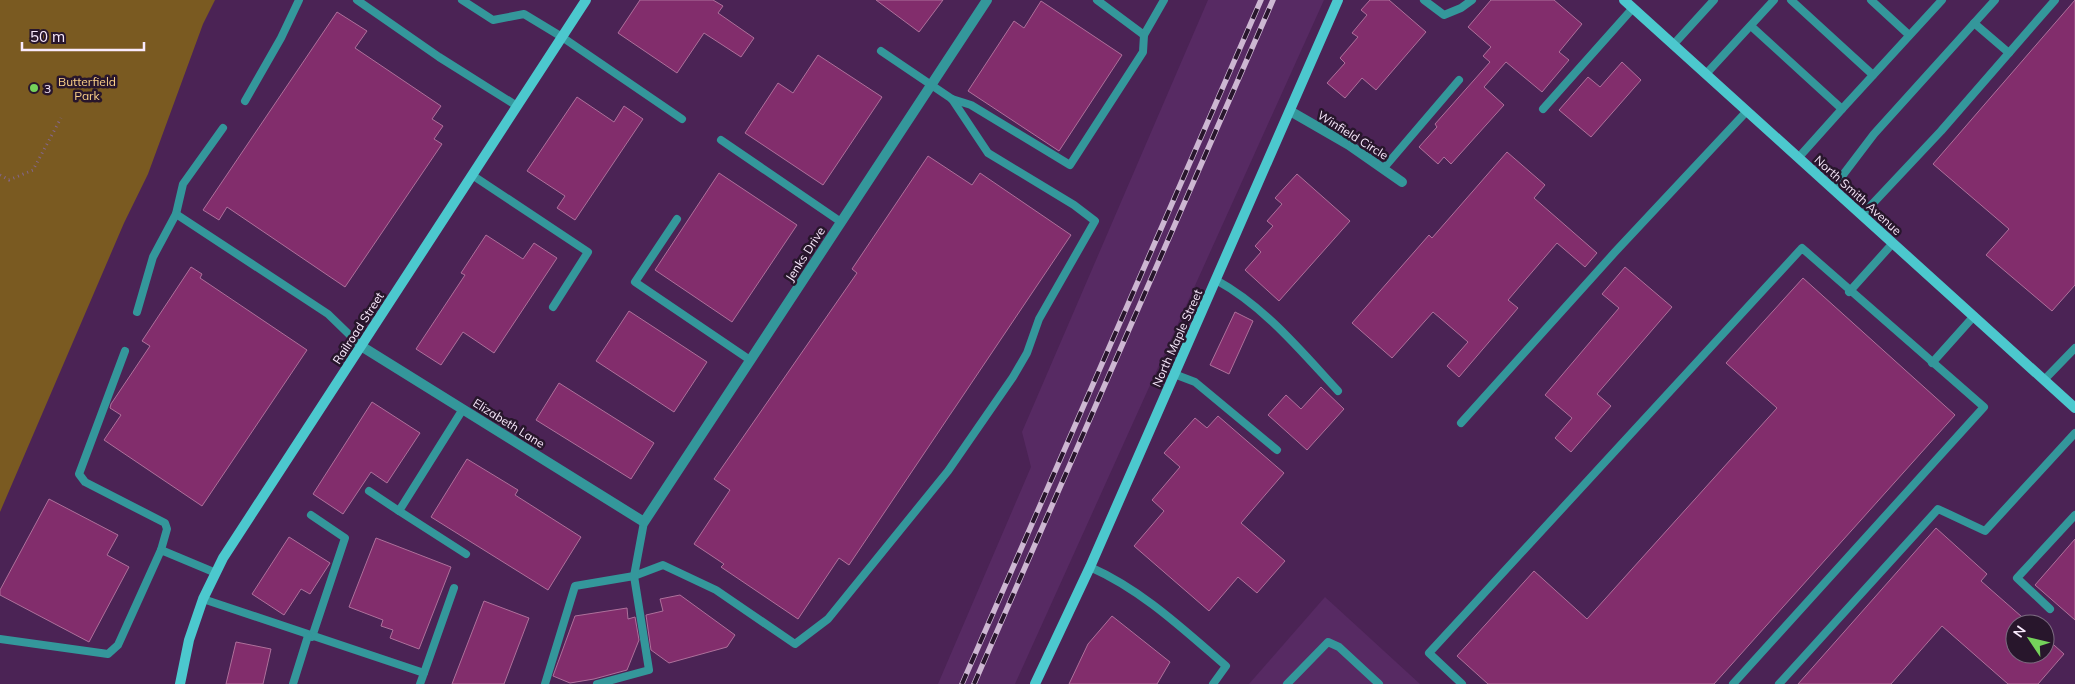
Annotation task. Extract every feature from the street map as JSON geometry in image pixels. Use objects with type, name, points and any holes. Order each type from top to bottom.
[{"type":"main road","name":"Railroad Street","points":[[180,684],[189,640],[202,599],[243,526],[586,0]]},
{"type":"main road","name":"North Maple Street","points":[[1035,684],[1090,567],[1338,0]]},
{"type":"main road","name":"North Smith Avenue","points":[[1624,0],[2075,408]]},
{"type":"street","name":"Jenks Drive","points":[[644,522],[987,0]]},
{"type":"street","name":"Winfield Circle","points":[[1290,111],[1349,145],[1402,182]]},
{"type":"street","name":"Elizabeth Lane","points":[[361,346],[644,522]]},
{"type":"lane","points":[[245,101],[281,38],[298,0]]},
{"type":"lane","points":[[357,0],[439,57],[517,106]]},
{"type":"lane","points":[[462,0],[493,20],[524,14],[562,37],[682,119]]},
{"type":"lane","points":[[952,100],[971,105],[1070,165],[1144,52],[1144,35],[1164,0]]},
{"type":"lane","points":[[1424,0],[1444,15],[1461,8],[1472,0]]},
{"type":"lane","points":[[1673,44],[1714,0]]},
{"type":"lane","points":[[1706,74],[1774,0]]},
{"type":"lane","points":[[1791,0],[1873,75]]},
{"type":"lane","points":[[1871,0],[1909,35]]},
{"type":"lane","points":[[1799,158],[1942,0]]},
{"type":"lane","points":[[1833,188],[1874,134],[1996,0]]},
{"type":"lane","points":[[1862,215],[1941,131],[2055,0]]},
{"type":"lane","points":[[1099,1],[1144,35]]},
{"type":"lane","points":[[1543,109],[1633,8]]},
{"type":"lane","points":[[1974,23],[2009,53]]},
{"type":"lane","points":[[1751,26],[1842,109]]},
{"type":"lane","points":[[545,684],[575,586],[634,576],[663,565],[716,590],[795,644],[828,619],[886,549],[948,471],[1013,378],[1027,353],[1039,319],[1095,221],[1074,205],[988,154],[952,100],[932,84],[881,51]]},
{"type":"lane","points":[[1383,169],[1460,80]]},
{"type":"lane","points":[[1461,423],[1615,252],[1747,111]]},
{"type":"lane","points":[[137,312],[153,257],[176,214],[183,184],[223,128]]},
{"type":"lane","points":[[721,140],[842,222]]},
{"type":"lane","points":[[472,175],[588,252],[553,307]]},
{"type":"lane","points":[[176,214],[328,314],[361,346]]},
{"type":"lane","points":[[677,219],[635,282],[750,360]]},
{"type":"lane","points":[[1849,292],[1893,243]]},
{"type":"lane","points":[[1462,684],[1428,653],[1802,248],[1849,292],[1984,407],[1733,684]]},
{"type":"lane","points":[[1216,280],[1237,291],[1262,312],[1299,348],[1338,391]]},
{"type":"lane","points":[[1932,363],[1974,316]]},
{"type":"lane","points":[[2044,380],[2075,348]]},
{"type":"lane","points":[[0,639],[108,654],[118,645],[161,550],[166,529],[165,524],[85,482],[79,474],[126,352]]},
{"type":"lane","points":[[1174,374],[1195,382],[1277,450]]},
{"type":"lane","points":[[399,510],[463,410]]},
{"type":"lane","points":[[1779,684],[1938,509],[1985,531],[2075,433]]},
{"type":"lane","points":[[369,491],[466,554]]},
{"type":"lane","points":[[293,684],[345,538],[311,515]]},
{"type":"lane","points":[[2050,609],[2017,578],[2075,515]]},
{"type":"lane","points":[[597,684],[649,670],[634,576],[644,522]]},
{"type":"lane","points":[[161,550],[216,573]]},
{"type":"lane","points":[[1090,567],[1115,578],[1159,608],[1226,666],[1213,684]]},
{"type":"lane","points":[[420,684],[454,588]]},
{"type":"lane","points":[[202,599],[424,673]]},
{"type":"lane","points":[[1287,684],[1328,642],[1339,647],[1379,684]]},
{"type":"path","points":[[0,175],[8,180],[34,170],[61,118]]},
{"type":"shaded area","points":[[1208,0],[1324,0],[1015,684],[938,684],[1031,467],[1022,432]]},
{"type":"shaded area","points":[[1325,597],[1420,684],[1249,684]]},
{"type":"green space","name":"Butterfield Park","points":[[0,0],[215,0],[203,24],[148,174],[124,223],[0,512]]},
{"type":"building","points":[[640,0],[713,0],[723,6],[718,13],[754,38],[741,57],[704,33],[677,73],[618,33]]},
{"type":"building","points":[[876,0],[943,0],[919,32]]},
{"type":"building","points":[[1370,0],[1389,0],[1426,32],[1376,90],[1362,78],[1345,98],[1327,83],[1345,63],[1340,58],[1358,37],[1352,33],[1367,15],[1361,10]]},
{"type":"building","points":[[1491,0],[1554,0],[1582,24],[1559,52],[1569,60],[1542,92],[1506,62],[1484,87],[1504,105],[1451,164],[1444,157],[1438,164],[1419,147],[1437,127],[1435,124],[1490,62],[1483,56],[1491,47],[1468,27]]},
{"type":"building","points":[[2075,0],[2075,285],[2052,311],[1986,255],[2009,229],[1933,164]]},
{"type":"building","points":[[1041,1],[1122,55],[1059,151],[968,91],[1014,21],[1024,28]]},
{"type":"building","points":[[337,12],[367,31],[355,48],[441,106],[432,119],[443,126],[434,139],[442,144],[345,287],[227,207],[219,220],[203,210]]},
{"type":"building","points":[[818,55],[882,97],[823,185],[745,133],[778,83],[793,93]]},
{"type":"building","points":[[1622,62],[1641,80],[1591,137],[1559,110],[1588,77],[1600,87]]},
{"type":"building","points":[[577,97],[614,122],[624,106],[643,119],[575,220],[557,208],[565,196],[527,171]]},
{"type":"building","points":[[1507,152],[1545,185],[1534,198],[1597,253],[1585,267],[1557,243],[1508,300],[1518,308],[1459,377],[1447,366],[1468,342],[1433,312],[1392,358],[1352,323],[1429,235],[1432,238]]},
{"type":"building","points":[[928,156],[972,185],[980,173],[1071,235],[849,565],[839,558],[798,619],[721,567],[724,564],[694,544],[730,490],[714,479],[857,273],[852,269]]},
{"type":"building","points":[[719,173],[797,225],[732,322],[655,270]]},
{"type":"building","points":[[1297,174],[1350,221],[1279,301],[1245,270],[1261,252],[1255,246],[1273,226],[1267,221],[1282,204],[1275,198]]},
{"type":"building","points":[[486,235],[523,259],[534,243],[557,258],[494,353],[463,332],[441,365],[416,349],[465,275],[461,273]]},
{"type":"building","points":[[191,267],[202,274],[200,278],[307,350],[202,506],[104,440],[121,415],[110,408],[111,404],[150,346],[142,341]]},
{"type":"building","points":[[1625,267],[1672,307],[1597,394],[1611,406],[1571,452],[1555,438],[1572,418],[1545,395],[1619,308],[1602,294]]},
{"type":"building","points":[[1803,278],[1955,415],[1714,684],[1488,684],[1457,656],[1534,571],[1587,619],[1777,408],[1726,363]]},
{"type":"building","points":[[629,311],[707,362],[674,412],[596,361]]},
{"type":"building","points":[[1235,312],[1253,321],[1229,374],[1210,365]]},
{"type":"building","points":[[559,383],[654,443],[631,479],[536,420]]},
{"type":"building","points":[[1321,387],[1344,409],[1307,450],[1268,415],[1286,395],[1301,409]]},
{"type":"building","points":[[372,402],[420,433],[387,483],[371,472],[343,514],[313,494]]},
{"type":"building","points":[[1218,416],[1284,473],[1241,523],[1285,561],[1257,593],[1238,577],[1209,611],[1134,546],[1164,511],[1152,500],[1180,467],[1164,453],[1195,418],[1207,428]]},
{"type":"building","points":[[467,459],[518,490],[515,495],[581,537],[548,590],[431,517]]},
{"type":"building","points":[[49,499],[118,535],[107,555],[129,567],[89,642],[0,595],[0,590]]},
{"type":"building","points":[[1936,528],[1987,574],[1981,581],[2019,614],[2005,614],[2005,664],[2055,664],[2055,646],[2064,654],[2038,684],[2008,684],[1942,626],[1891,684],[1798,684]]},
{"type":"building","points":[[289,537],[330,563],[310,594],[301,589],[284,615],[252,594]]},
{"type":"building","points":[[376,538],[451,567],[419,649],[390,638],[393,630],[381,626],[383,620],[349,607]]},
{"type":"building","points":[[2075,539],[2075,620],[2035,585]]},
{"type":"building","points":[[680,595],[735,635],[727,647],[669,663],[651,650],[646,615],[663,611],[660,599]]},
{"type":"building","points":[[484,601],[529,618],[504,684],[452,684]]},
{"type":"building","points":[[627,608],[628,619],[635,617],[639,640],[627,670],[570,683],[553,676],[575,616]]},
{"type":"building","points":[[1112,616],[1170,662],[1157,684],[1069,684],[1088,644]]},
{"type":"building","points":[[236,642],[271,649],[263,684],[226,684]]},
{"type":"railway","points":[[962,684],[1261,0]]},
{"type":"railway","points":[[974,684],[1273,0]]},
{"type":"place","name":"3","points":[[34,88]]}]
